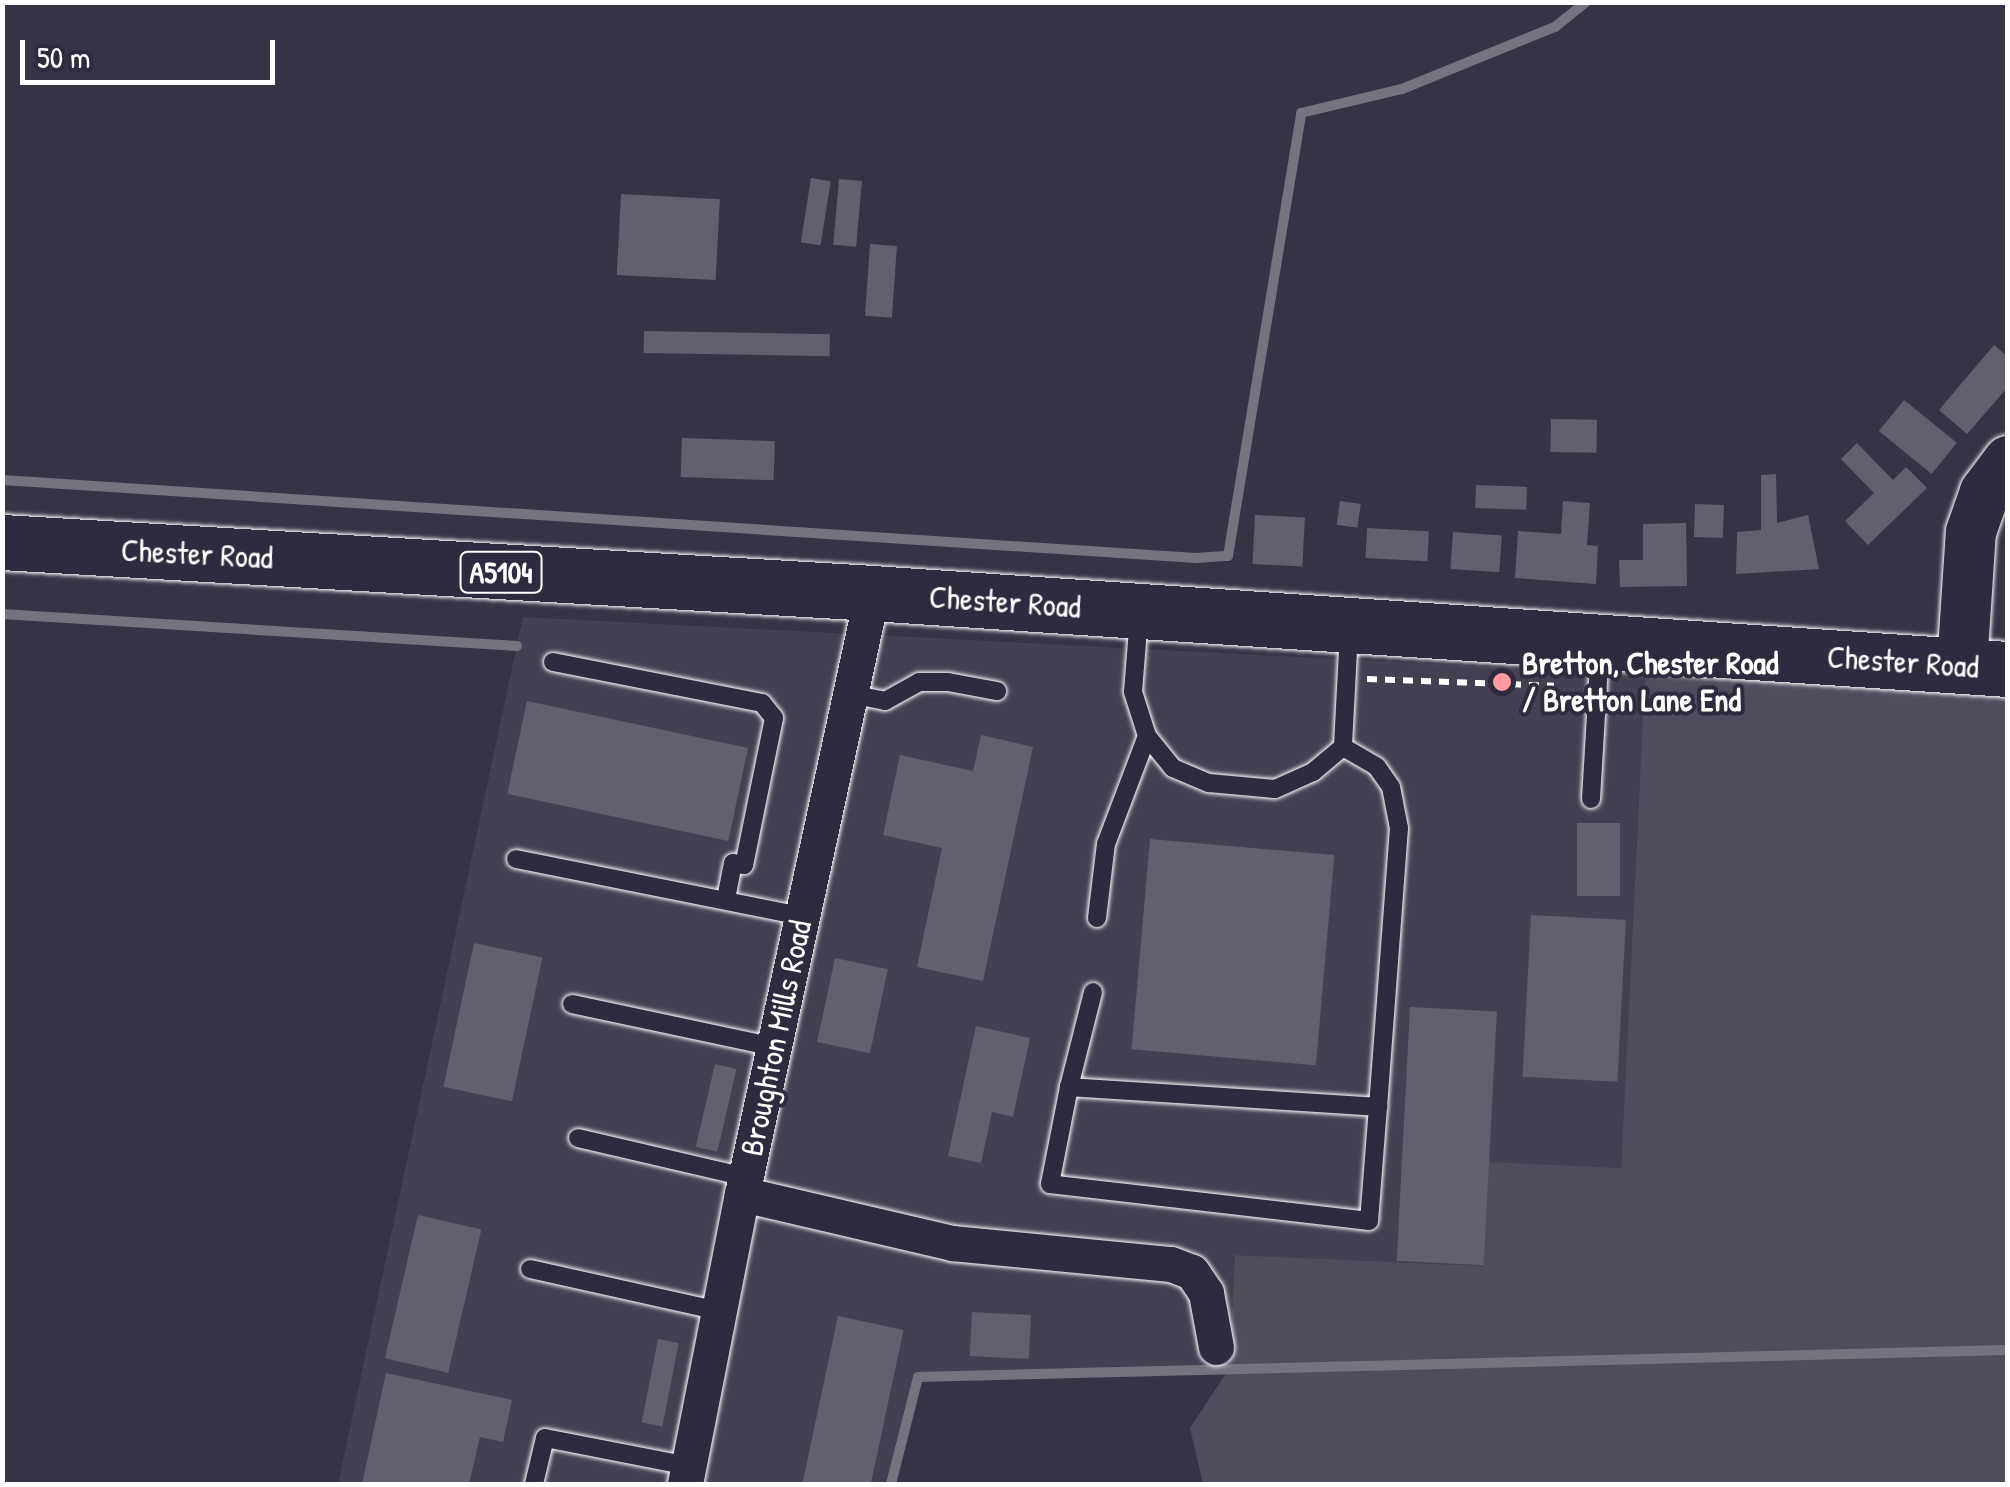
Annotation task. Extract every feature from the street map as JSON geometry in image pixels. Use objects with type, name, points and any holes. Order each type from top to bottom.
[{"type":"main road","name":"Chester Road","points":[[2,542],[872,593],[1985,668]]},
{"type":"street","points":[[1985,668],[1971,532],[1986,492],[2008,461]]},
{"type":"street","name":"Broughton Mills Road","points":[[687,1475],[744,1186],[872,593]]},
{"type":"street","points":[[744,1186],[952,1243],[1171,1264],[1192,1272],[1206,1293],[1216,1347]]},
{"type":"lane","points":[[1139,612],[1133,692],[1147,736],[1172,768],[1209,783],[1248,790],[1276,789],[1313,772],[1343,748],[1350,626]]},
{"type":"lane","points":[[1591,800],[1600,642]]},
{"type":"lane","points":[[552,662],[762,703],[774,718],[744,865],[732,863],[726,899]]},
{"type":"lane","points":[[850,694],[885,701],[919,682],[948,682],[996,691]]},
{"type":"lane","points":[[1097,918],[1106,844],[1147,736]]},
{"type":"lane","points":[[1093,992],[1050,1184],[1369,1221],[1400,828],[1390,787],[1377,767],[1343,748]]},
{"type":"lane","points":[[516,859],[802,916]]},
{"type":"lane","points":[[572,1004],[774,1047]]},
{"type":"lane","points":[[1069,1086],[1378,1107]]},
{"type":"lane","points":[[578,1138],[744,1186]]},
{"type":"lane","points":[[530,1269],[719,1311]]},
{"type":"lane","points":[[534,1484],[545,1438],[687,1475]]},
{"type":"shaded area","points":[[523,617],[1645,675],[1621,1169],[1483,1266],[1235,1255],[1229,1369],[918,1377],[891,1484],[338,1484]]},
{"type":"shaded area","points":[[1645,675],[2007,692],[2007,1484],[1203,1484],[1190,1428],[1229,1369],[1235,1255],[1483,1266],[1486,1162],[1621,1168]]},
{"type":"building","points":[[811,178],[831,181],[821,245],[801,242]]},
{"type":"building","points":[[839,179],[862,181],[856,247],[833,245]]},
{"type":"building","points":[[621,194],[720,199],[716,280],[617,275]]},
{"type":"building","points":[[870,244],[897,246],[892,318],[865,316]]},
{"type":"building","points":[[644,331],[830,334],[830,356],[644,353]]},
{"type":"building","points":[[1994,345],[2008,357],[2008,387],[1967,434],[1939,410]]},
{"type":"building","points":[[1904,400],[1957,443],[1932,474],[1879,431]]},
{"type":"building","points":[[1551,419],[1597,420],[1596,453],[1550,452]]},
{"type":"building","points":[[682,438],[775,441],[774,480],[681,477]]},
{"type":"building","points":[[1857,443],[1893,480],[1906,467],[1927,488],[1868,545],[1845,521],[1874,493],[1841,459]]},
{"type":"building","points":[[1776,474],[1777,523],[1808,515],[1819,569],[1736,574],[1737,532],[1761,530],[1761,475]]},
{"type":"building","points":[[1476,485],[1527,487],[1526,510],[1475,508]]},
{"type":"building","points":[[1340,501],[1361,504],[1357,528],[1337,525]]},
{"type":"building","points":[[1563,501],[1590,503],[1587,545],[1598,546],[1596,584],[1515,578],[1518,531],[1561,534]]},
{"type":"building","points":[[1695,504],[1724,505],[1723,538],[1694,537]]},
{"type":"building","points":[[1255,515],[1305,518],[1302,567],[1252,564]]},
{"type":"building","points":[[1686,523],[1687,586],[1620,587],[1619,560],[1643,560],[1643,524]]},
{"type":"building","points":[[1367,528],[1429,531],[1427,561],[1365,558]]},
{"type":"building","points":[[1453,532],[1502,535],[1499,572],[1450,569]]},
{"type":"building","points":[[527,701],[748,748],[728,841],[507,794]]},
{"type":"building","points":[[981,735],[1033,747],[983,981],[917,967],[942,848],[883,835],[900,755],[973,771]]},
{"type":"building","points":[[1577,823],[1620,823],[1620,896],[1577,896]]},
{"type":"building","points":[[1150,839],[1334,855],[1316,1065],[1132,1049]]},
{"type":"building","points":[[1531,915],[1626,920],[1617,1082],[1523,1077]]},
{"type":"building","points":[[474,943],[542,958],[512,1101],[443,1087]]},
{"type":"building","points":[[835,958],[888,969],[870,1053],[817,1042]]},
{"type":"building","points":[[1410,1007],[1497,1012],[1484,1265],[1397,1261]]},
{"type":"building","points":[[976,1026],[1030,1038],[1013,1117],[992,1112],[981,1163],[948,1156]]},
{"type":"building","points":[[715,1064],[736,1069],[717,1152],[696,1147]]},
{"type":"building","points":[[418,1215],[481,1230],[448,1373],[385,1358]]},
{"type":"building","points":[[972,1312],[1031,1315],[1029,1359],[970,1356]]},
{"type":"building","points":[[838,1316],[904,1330],[871,1484],[802,1484]]},
{"type":"building","points":[[658,1339],[679,1343],[662,1426],[642,1422]]},
{"type":"building","points":[[386,1373],[512,1400],[503,1442],[480,1437],[469,1484],[362,1484]]},
{"type":"waterway","points":[[2,480],[1196,558],[1228,556],[1301,113],[1402,89],[1555,27],[1586,2]]},
{"type":"waterway","points":[[2,614],[517,646]]},
{"type":"waterway","points":[[891,1484],[918,1377],[2008,1350]]},
{"type":"place","name":"Bretton, Chester Road / Bretton Lane End","points":[[1502,682]]}]
